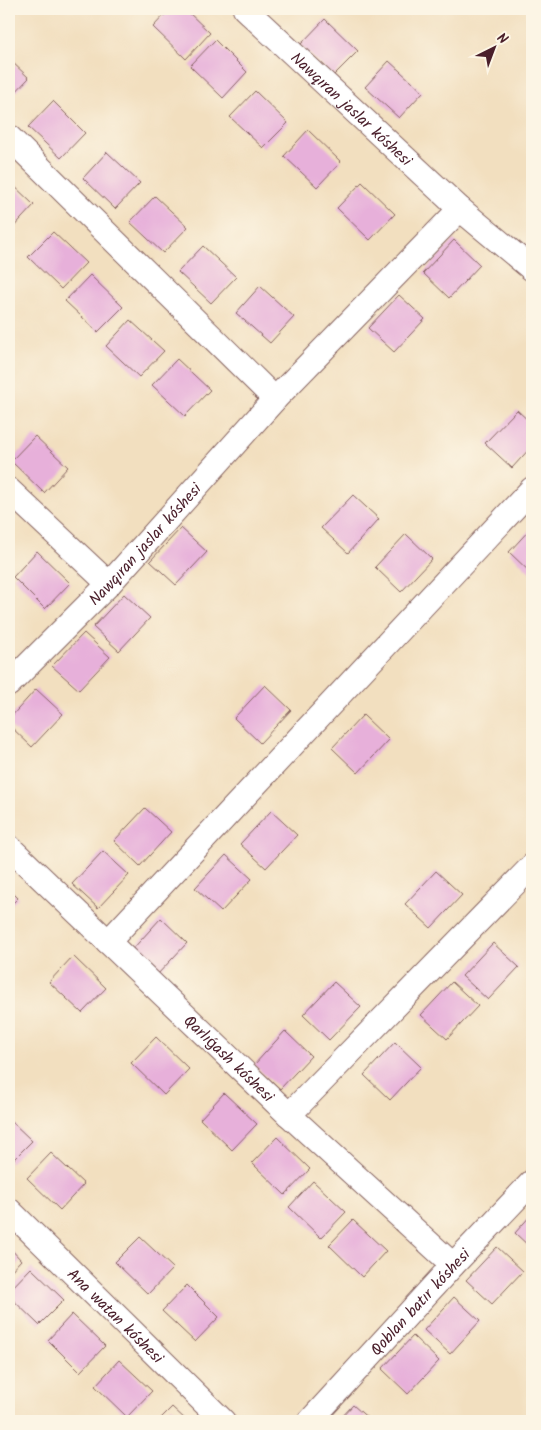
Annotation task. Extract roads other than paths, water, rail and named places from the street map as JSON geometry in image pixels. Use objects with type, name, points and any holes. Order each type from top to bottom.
[{"type":"street","name":"Nawqıran jaslar kóshesi","points":[[245,9],[460,209],[532,269]]},
{"type":"street","points":[[9,137],[275,399]]},
{"type":"street","name":"Nawqıran jaslar kóshesi","points":[[9,684],[109,584],[275,399],[460,209]]},
{"type":"street","points":[[108,942],[532,489]]},
{"type":"street","points":[[9,490],[109,584]]},
{"type":"street","name":"Qarlıǵash kóshesi","points":[[9,848],[289,1115],[453,1265]]},
{"type":"street","points":[[289,1115],[532,866]]},
{"type":"street","name":"Qoblan batır kóshesi","points":[[310,1421],[532,1182]]},
{"type":"street","name":"Ana watan kóshesi","points":[[9,1210],[223,1421]]}]
